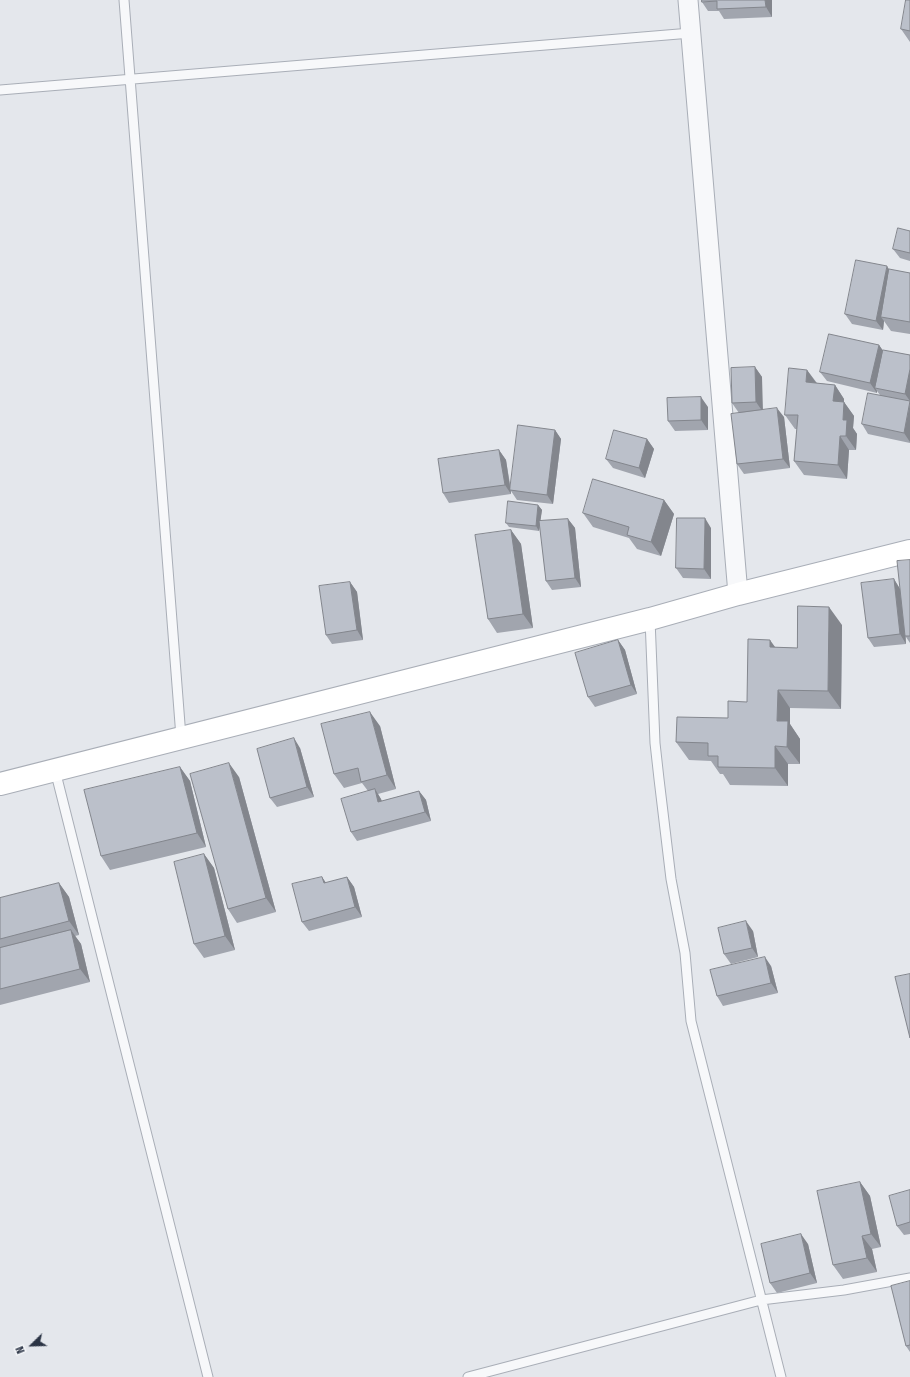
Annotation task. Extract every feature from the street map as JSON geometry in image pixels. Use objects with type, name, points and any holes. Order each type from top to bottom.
[{"type":"street","points":[[688,0],[738,594]]},
{"type":"street","points":[[0,784],[650,619],[738,594],[910,551]]},
{"type":"lane","points":[[124,0],[181,737]]},
{"type":"lane","points":[[0,90],[691,33]]},
{"type":"lane","points":[[650,619],[658,764],[671,879],[685,953],[691,1021],[781,1377]]},
{"type":"lane","points":[[55,770],[208,1377]]},
{"type":"lane","points":[[468,1377],[761,1300],[844,1290],[910,1278]]},
{"type":"building","points":[[702,0],[765,0],[766,7],[717,9],[717,1],[702,2]]},
{"type":"building","points":[[906,0],[910,0],[910,31],[901,29]]},
{"type":"building","points":[[898,228],[910,231],[910,253],[893,249]]},
{"type":"building","points":[[856,260],[887,266],[876,321],[845,314]]},
{"type":"building","points":[[889,269],[910,273],[910,322],[881,317]]},
{"type":"building","points":[[829,334],[879,345],[870,383],[820,372]]},
{"type":"building","points":[[883,350],[910,355],[910,369],[905,394],[875,388]]},
{"type":"building","points":[[755,367],[756,402],[732,403],[731,368]]},
{"type":"building","points":[[789,368],[807,370],[806,382],[835,385],[833,401],[844,402],[843,420],[847,420],[846,436],[840,436],[838,465],[794,461],[798,415],[785,415]]},
{"type":"building","points":[[868,393],[910,401],[904,433],[862,424]]},
{"type":"building","points":[[701,397],[701,420],[668,421],[667,398]]},
{"type":"building","points":[[777,408],[783,459],[737,464],[731,414]]},
{"type":"building","points":[[518,425],[555,430],[547,495],[510,490]]},
{"type":"building","points":[[614,430],[647,439],[639,468],[606,459]]},
{"type":"building","points":[[499,450],[505,485],[443,493],[438,459]]},
{"type":"building","points":[[593,479],[664,500],[651,542],[627,535],[629,527],[583,513]]},
{"type":"building","points":[[508,501],[538,505],[536,526],[506,523]]},
{"type":"building","points":[[677,518],[705,518],[704,569],[676,568]]},
{"type":"building","points":[[568,519],[575,578],[546,581],[539,521]]},
{"type":"building","points":[[511,530],[523,614],[488,619],[475,535]]},
{"type":"building","points":[[910,560],[910,636],[905,636],[897,561]]},
{"type":"building","points":[[894,579],[900,634],[868,638],[861,583]]},
{"type":"building","points":[[350,582],[357,630],[326,635],[319,586]]},
{"type":"building","points":[[798,606],[829,607],[828,691],[778,690],[777,721],[788,721],[787,747],[775,746],[775,768],[718,767],[718,756],[708,756],[708,743],[676,742],[677,717],[728,718],[728,701],[747,702],[748,639],[770,640],[770,647],[797,648]]},
{"type":"building","points":[[618,640],[631,685],[588,697],[575,653]]},
{"type":"building","points":[[370,712],[387,775],[361,782],[358,768],[334,774],[321,724]]},
{"type":"building","points":[[294,738],[307,787],[270,798],[257,749]]},
{"type":"building","points":[[229,763],[266,898],[228,909],[190,774]]},
{"type":"building","points":[[180,767],[197,833],[101,856],[84,790]]},
{"type":"building","points":[[375,789],[378,802],[419,791],[425,812],[351,832],[341,799]]},
{"type":"building","points":[[204,854],[225,936],[194,944],[174,862]]},
{"type":"building","points":[[322,877],[324,883],[347,877],[355,907],[302,922],[292,884]]},
{"type":"building","points":[[59,883],[69,921],[0,939],[0,898]]},
{"type":"building","points":[[746,921],[752,948],[724,954],[718,928]]},
{"type":"building","points":[[71,930],[80,969],[0,989],[0,948]]},
{"type":"building","points":[[765,957],[771,983],[717,996],[710,970]]},
{"type":"building","points":[[910,974],[910,1038],[895,977]]},
{"type":"building","points":[[860,1182],[871,1234],[862,1236],[867,1258],[833,1265],[817,1191]]},
{"type":"building","points":[[910,1190],[910,1222],[897,1226],[889,1196]]},
{"type":"building","points":[[801,1234],[810,1273],[770,1283],[761,1244]]},
{"type":"building","points":[[910,1281],[910,1345],[906,1346],[891,1286]]}]
